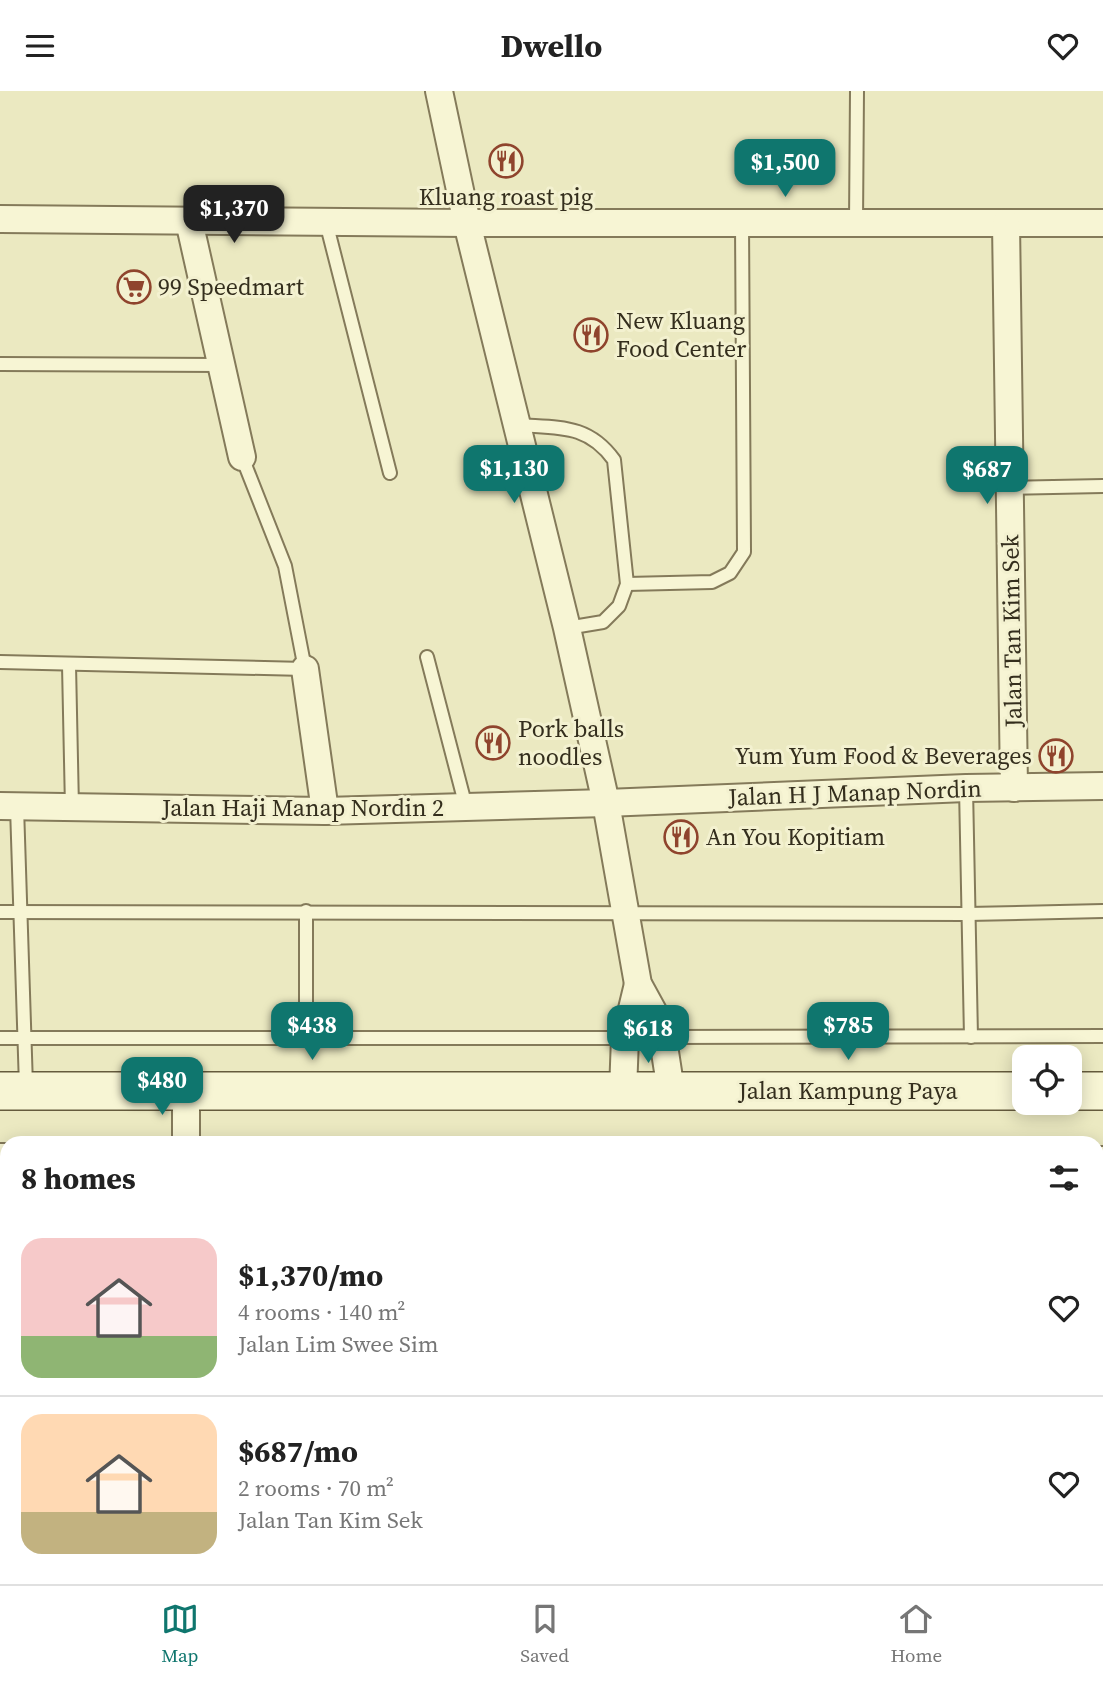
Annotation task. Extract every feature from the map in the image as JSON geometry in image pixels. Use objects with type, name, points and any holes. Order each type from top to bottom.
[{"type":"street","points":[[439,91],[467,223],[568,628],[606,803],[638,984],[662,1026],[671,1091]]},
{"type":"street","points":[[0,219],[467,223],[1103,223]]},
{"type":"street","points":[[189,221],[242,457]]},
{"type":"street","name":"Jalan Tan Kim Sek","points":[[1006,223],[1014,788]]},
{"type":"street","points":[[305,669],[325,811]]},
{"type":"street","name":"Jalan H J Manap Nordin","points":[[606,803],[966,788],[1103,786]]},
{"type":"street","name":"Jalan Haji Manap Nordin 2","points":[[9,807],[325,811],[606,803]]},
{"type":"street","points":[[623,1091],[625,1038],[638,984]]},
{"type":"street","name":"Jalan Kampung Paya","points":[[13,1091],[1012,1091]]},
{"type":"street","points":[[186,1091],[186,1136]]},
{"type":"street","points":[[1082,1091],[1103,1091]]},
{"type":"lane","points":[[856,223],[857,91]]},
{"type":"lane","points":[[326,221],[390,473]]},
{"type":"lane","points":[[626,584],[712,582],[730,573],[744,552],[742,223]]},
{"type":"lane","points":[[0,365],[222,365]]},
{"type":"lane","points":[[519,425],[568,428],[587,435],[605,448],[614,460],[626,584],[619,606],[603,622],[568,628]]},
{"type":"lane","points":[[0,662],[305,669],[285,566],[242,457]]},
{"type":"lane","points":[[1010,488],[1103,486]]},
{"type":"lane","points":[[427,657],[466,807]]},
{"type":"lane","points":[[69,665],[72,808]]},
{"type":"lane","points":[[966,788],[971,1037]]},
{"type":"lane","points":[[9,807],[21,912],[24,1038],[13,1091]]},
{"type":"lane","points":[[306,911],[306,1037]]},
{"type":"lane","points":[[0,912],[1103,911]]},
{"type":"lane","points":[[663,1037],[1103,1036]]},
{"type":"lane","points":[[0,1038],[625,1038]]},
{"type":"place","name":"Kluang roast pig","points":[[506,161]]},
{"type":"place","name":"99 Speedmart","points":[[134,287]]},
{"type":"place","name":"New Kluang Food Center","points":[[591,335]]},
{"type":"place","name":"Pork balls noodles","points":[[493,743]]},
{"type":"place","name":"Yum Yum Food & Beverages","points":[[1056,756]]},
{"type":"place","name":"An You Kopitiam","points":[[681,837]]}]
